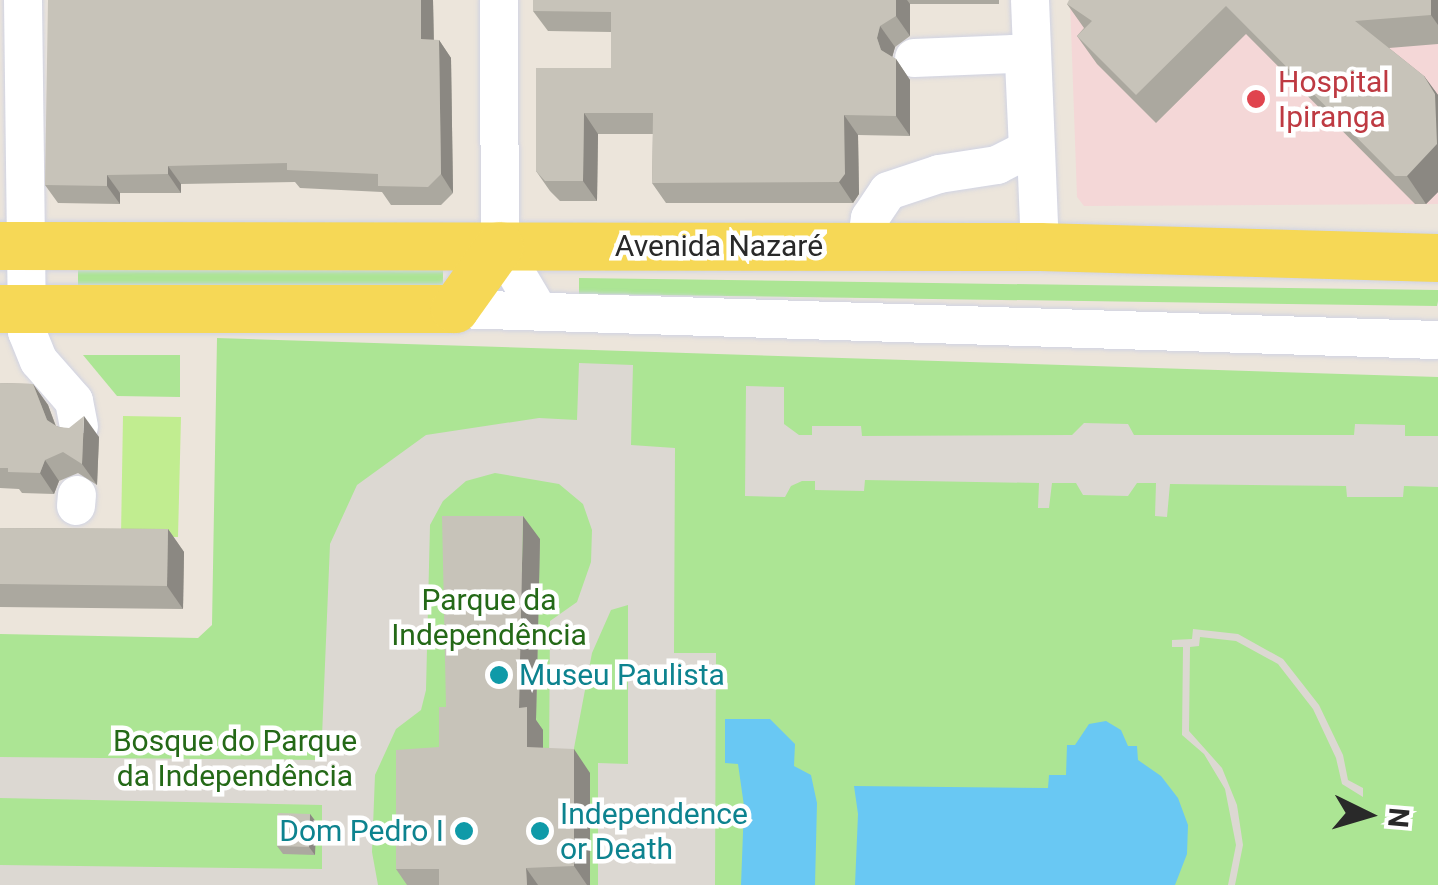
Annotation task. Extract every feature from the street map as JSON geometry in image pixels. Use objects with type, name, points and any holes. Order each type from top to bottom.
[{"type":"main road","name":"Avenida Nazaré","points":[[12,246],[866,246],[1438,258]]},
{"type":"main road","points":[[12,309],[455,309],[500,246]]},
{"type":"street","points":[[24,0],[12,309],[39,362],[74,401],[80,427]]},
{"type":"street","points":[[498,0],[500,246],[538,310]]},
{"type":"street","points":[[1030,0],[1040,248]]},
{"type":"street","points":[[866,246],[870,218],[888,191],[939,174],[997,166],[1028,149],[1024,61],[1014,54],[914,58]]},
{"type":"street","points":[[455,309],[1438,340]]},
{"type":"shaded area","name":"Hospital Ipiranga","points":[[1070,0],[1438,0],[1438,204],[1084,206],[1077,197]]},
{"type":"shaded area","points":[[579,363],[633,365],[631,445],[675,448],[674,653],[716,653],[715,885],[598,885],[598,763],[628,764],[628,605],[611,610],[592,653],[571,764],[549,764],[550,621],[577,602],[591,562],[592,530],[583,504],[559,484],[495,473],[466,481],[443,501],[430,525],[426,690],[421,710],[396,729],[375,775],[372,852],[378,885],[0,885],[0,865],[322,869],[322,805],[0,798],[0,757],[321,760],[330,544],[357,485],[426,435],[539,418],[577,420]]},
{"type":"shaded area","points":[[746,386],[784,387],[784,424],[799,435],[812,435],[812,426],[861,426],[862,436],[1072,435],[1084,423],[1128,424],[1134,435],[1354,435],[1355,424],[1405,425],[1405,436],[1438,436],[1438,487],[1404,486],[1403,497],[1347,497],[1346,486],[1170,484],[1167,517],[1155,516],[1156,483],[1137,483],[1128,496],[1083,495],[1076,483],[1052,483],[1049,508],[1038,508],[1039,483],[865,480],[864,491],[815,490],[815,481],[802,481],[791,486],[785,497],[745,496]]},
{"type":"shaded area","points":[[1193,629],[1238,634],[1283,659],[1319,705],[1343,755],[1348,780],[1363,788],[1363,797],[1342,784],[1336,758],[1313,709],[1278,664],[1236,641],[1200,637],[1199,646],[1190,647],[1189,731],[1222,768],[1237,805],[1243,845],[1235,885],[1228,885],[1236,845],[1225,789],[1204,754],[1182,735],[1183,647],[1172,647],[1172,640],[1192,639]]},
{"type":"green space","points":[[78,270],[443,270],[443,285],[78,286]]},
{"type":"green space","points":[[579,278],[1438,290],[1438,301],[1437,306],[579,294]]},
{"type":"green space","name":"Parque da Independência","points":[[217,338],[1438,377],[1438,885],[0,885],[0,634],[198,638],[212,625]]},
{"type":"green space","points":[[83,355],[180,355],[180,397],[117,396]]},
{"type":"green space","points":[[123,416],[181,417],[178,537],[121,536]]},
{"type":"water","points":[[725,719],[770,719],[795,744],[794,766],[811,775],[817,803],[815,885],[741,885],[744,806],[738,764],[725,763]]},
{"type":"water","points":[[1106,721],[1121,730],[1128,746],[1137,746],[1138,760],[1161,776],[1178,798],[1188,825],[1187,854],[1175,885],[855,885],[858,814],[854,786],[1048,788],[1049,775],[1066,775],[1067,745],[1075,745],[1089,724]]},
{"type":"building","points":[[48,0],[421,0],[421,39],[439,40],[441,174],[428,187],[378,186],[378,174],[287,170],[287,163],[168,166],[168,174],[107,175],[107,186],[45,185]]},
{"type":"building","points":[[533,0],[896,0],[896,16],[880,26],[877,38],[881,50],[896,59],[896,116],[844,115],[845,174],[839,182],[652,183],[653,113],[584,113],[583,181],[545,181],[536,171],[536,68],[611,68],[611,12],[533,11]]},
{"type":"building","points":[[1069,0],[1431,0],[1431,15],[1355,21],[1424,76],[1435,94],[1437,144],[1407,176],[1395,176],[1226,6],[1136,95],[1077,36],[1092,21],[1067,4]]},
{"type":"building","points":[[0,383],[33,384],[47,420],[58,427],[69,428],[84,416],[82,464],[63,452],[45,460],[40,473],[0,468]]},
{"type":"building","name":"Museu Paulista","points":[[442,516],[523,516],[519,708],[527,707],[527,747],[574,749],[574,866],[526,868],[527,885],[439,885],[439,869],[396,869],[396,750],[439,747],[439,707],[446,707]]},
{"type":"building","points":[[0,528],[168,529],[167,586],[0,584]]},
{"type":"building","points":[[278,813],[310,814],[309,847],[277,846]]},
{"type":"place","name":"Hospital Ipiranga","points":[[1256,99]]},
{"type":"place","name":"Museu Paulista","points":[[499,675]]},
{"type":"place","name":"Dom Pedro I","points":[[464,831]]},
{"type":"place","name":"Independence or Death","points":[[540,831]]},
{"type":"park label","name":"Bosque do Parque da Independência","points":[[235,758]]}]
